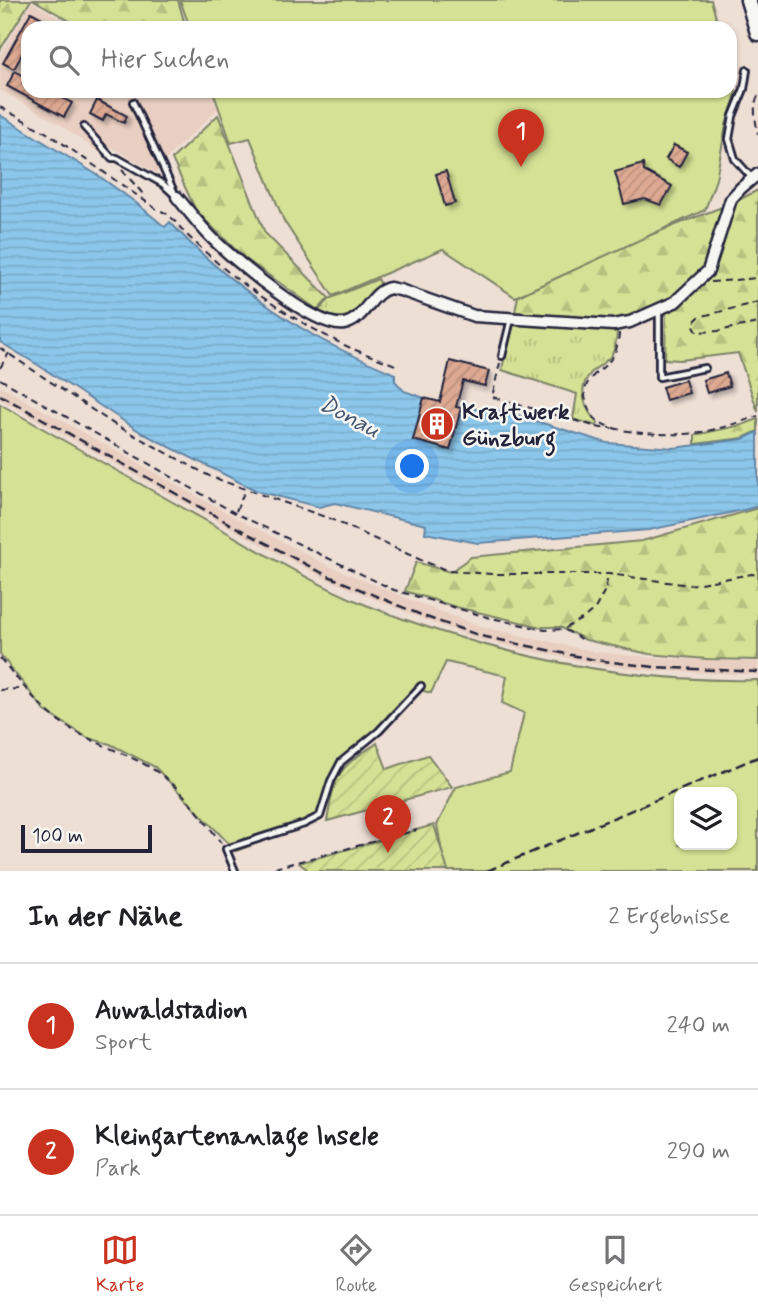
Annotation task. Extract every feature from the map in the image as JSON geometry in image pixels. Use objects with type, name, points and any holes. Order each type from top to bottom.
[{"type":"main road","points":[[748,0],[758,33]]},
{"type":"street","points":[[177,197],[211,237],[239,262],[288,300],[323,321],[344,324],[357,319],[380,292],[390,288],[474,316],[619,324],[676,302],[708,271],[731,199],[756,177]]},
{"type":"lane","points":[[747,69],[729,139],[735,159],[756,177]]},
{"type":"lane","points":[[133,102],[177,197]]},
{"type":"lane","points":[[84,127],[112,158],[117,158],[163,184],[177,197]]},
{"type":"lane","points":[[659,310],[659,377],[705,368]]},
{"type":"lane","points":[[502,356],[511,318]]},
{"type":"lane","points":[[235,871],[226,849],[304,824],[320,816],[331,780],[341,761],[379,731],[421,686]]},
{"type":"path","points":[[758,96],[755,100],[758,134]]},
{"type":"path","points":[[0,107],[49,134],[143,199],[144,195],[112,158]]},
{"type":"path","points":[[701,278],[710,282],[758,278]]},
{"type":"path","points":[[758,302],[699,317],[693,323],[697,332],[758,323]]},
{"type":"path","points":[[619,324],[614,356],[587,383],[584,393],[590,412],[600,423],[644,433],[697,433],[758,416]]},
{"type":"path","points":[[330,336],[398,366]]},
{"type":"path","points":[[0,348],[112,423],[211,477],[331,519],[449,570],[491,574],[608,574],[689,585],[758,575]]},
{"type":"path","points":[[0,368],[9,353]]},
{"type":"path","points":[[502,356],[492,397],[601,428],[616,428]]},
{"type":"path","points":[[0,379],[235,513],[394,590],[487,617],[545,629],[564,629],[582,639]]},
{"type":"path","points":[[235,513],[245,489]]},
{"type":"path","points":[[564,629],[596,607],[605,590],[608,574]]},
{"type":"path","points":[[0,658],[38,704],[72,730],[124,754],[167,779],[190,801],[226,849]]},
{"type":"path","points":[[0,690],[24,686]]},
{"type":"path","points":[[263,871],[417,830]]},
{"type":"shaded area","points":[[32,2],[65,21],[21,21],[21,98],[214,98],[218,109],[169,156],[156,173],[111,147],[100,153],[59,124],[0,90],[0,55]]},
{"type":"shaded area","points":[[0,386],[233,516],[329,566],[431,608],[483,627],[597,652],[655,658],[758,662],[758,675],[654,671],[595,664],[479,640],[425,620],[324,578],[228,527],[0,399]]},
{"type":"green space","points":[[0,0],[31,0],[0,50]]},
{"type":"green space","points":[[34,0],[178,0],[184,21],[70,21]]},
{"type":"green space","points":[[180,0],[711,0],[717,21],[188,21]]},
{"type":"green space","points":[[215,98],[735,98],[726,125],[716,179],[705,210],[515,297],[443,249],[333,296],[284,221],[250,138],[231,143]]},
{"type":"green space","points":[[218,115],[265,233],[329,298],[318,310],[243,257],[196,211],[172,159]]},
{"type":"green space","points":[[758,190],[758,412],[738,353],[680,360],[665,359],[666,309],[616,322],[515,312],[518,296],[632,242],[735,202]]},
{"type":"green space","points":[[378,279],[383,288],[354,314],[339,317],[317,312],[331,298]]},
{"type":"green space","points":[[516,321],[617,329],[611,356],[590,374],[584,386],[584,400],[598,423],[597,426],[573,419],[577,394],[502,370],[510,327]]},
{"type":"green space","points":[[0,404],[310,579],[366,605],[461,638],[558,662],[658,676],[758,680],[758,871],[439,871],[445,868],[437,825],[456,787],[510,772],[524,713],[502,703],[507,676],[446,662],[431,693],[417,689],[334,773],[328,785],[321,820],[236,851],[155,767],[110,744],[88,738],[45,711],[0,654]]},
{"type":"green space","points":[[758,419],[758,431],[743,438],[695,444],[695,435]]},
{"type":"green space","points":[[758,508],[758,660],[649,654],[586,640],[560,627],[541,627],[456,607],[405,591],[416,562],[450,572],[471,557],[642,541]]},
{"type":"green space","points":[[377,743],[387,769],[428,755],[452,787],[327,821],[334,787],[341,772]]},
{"type":"green space","points":[[434,825],[448,871],[309,871],[299,863]]},
{"type":"water","name":"Donau","points":[[0,115],[99,176],[165,227],[170,222],[219,269],[275,311],[353,356],[395,374],[395,381],[404,391],[424,398],[413,440],[450,449],[461,408],[504,411],[607,443],[674,448],[743,439],[758,432],[758,506],[649,530],[478,543],[425,533],[426,525],[335,503],[319,507],[257,491],[142,433],[0,342]]},
{"type":"building","points":[[31,12],[42,18],[40,21],[26,21]]},
{"type":"building","points":[[21,30],[21,56],[14,69],[3,63]]},
{"type":"building","points":[[15,71],[21,75],[21,94],[7,86]]},
{"type":"building","points":[[29,98],[63,98],[72,103],[64,117]]},
{"type":"building","points":[[97,100],[127,116],[124,123],[106,114],[103,121],[90,114]]},
{"type":"building","points":[[674,145],[687,152],[679,167],[666,159]]},
{"type":"building","points":[[643,164],[644,171],[672,186],[661,205],[645,199],[624,204],[615,172]]},
{"type":"building","points":[[446,171],[455,203],[445,206],[436,174]]},
{"type":"building","name":"Kraftwerk Günzburg","points":[[450,361],[489,371],[485,386],[463,381],[456,407],[461,408],[450,450],[413,440],[424,398],[440,402]]},
{"type":"building","points":[[726,373],[730,386],[707,393],[703,380]]},
{"type":"building","points":[[685,380],[689,393],[666,400],[662,387]]},
{"type":"railway","points":[[0,395],[326,575],[426,617],[481,636],[595,660],[654,667],[758,672]]},
{"type":"railway","points":[[487,871],[758,757]]},
{"type":"place","name":"Auwaldstadion","points":[[521,167]]},
{"type":"place","name":"Kraftwerk Günzburg","points":[[437,424]]},
{"type":"place","name":"Kleingartenanlage Insele","points":[[388,853]]}]
